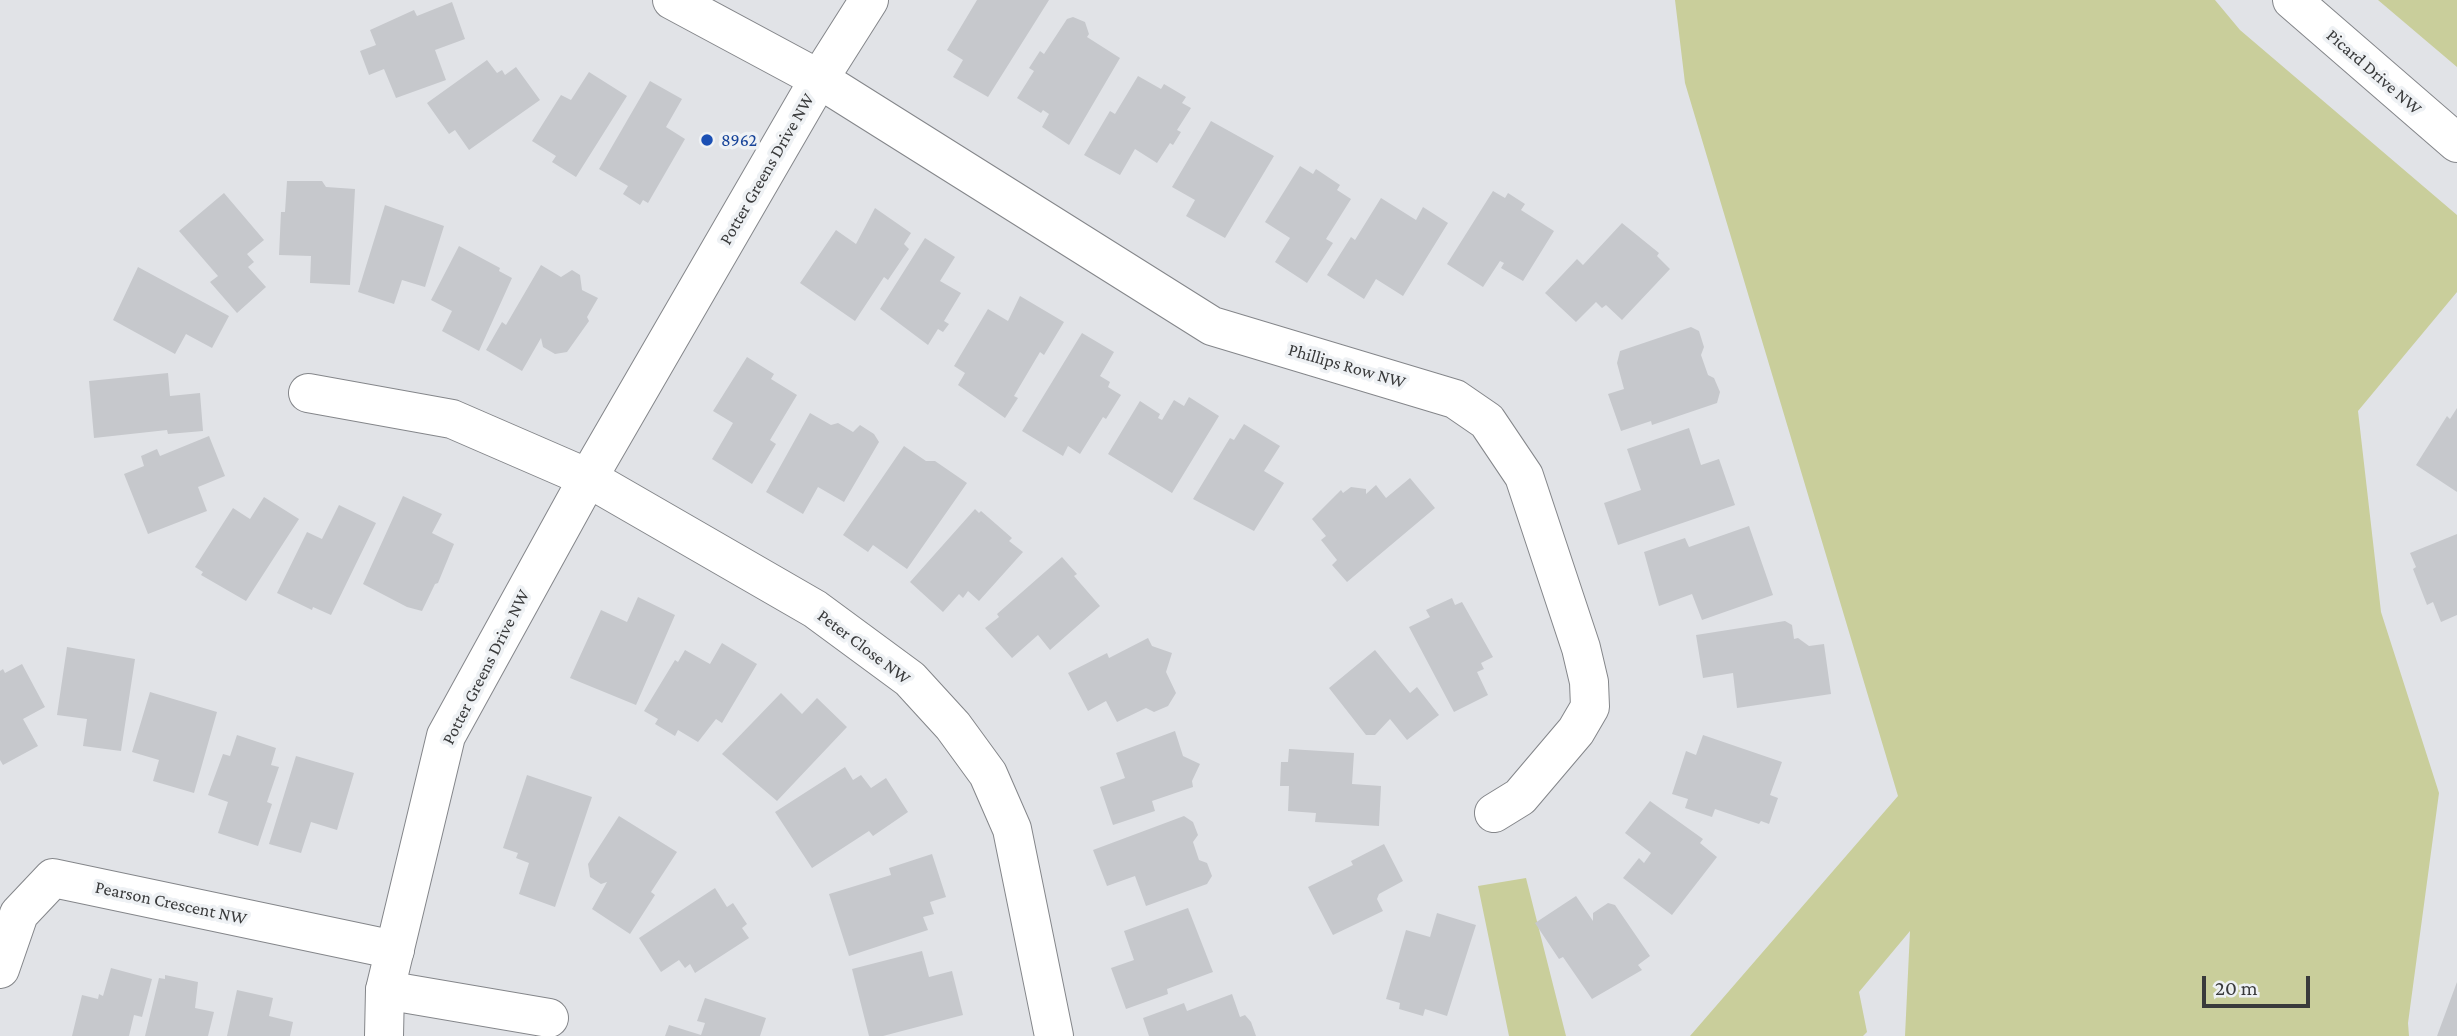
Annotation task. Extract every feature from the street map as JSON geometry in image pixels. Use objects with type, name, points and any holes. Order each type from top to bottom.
[{"type":"street","name":"Potter Greens Drive NW","points":[[673,0],[819,79]]},
{"type":"street","name":"Potter Greens Drive NW","points":[[384,1036],[386,990],[446,736],[588,478],[819,79],[869,0]]},
{"type":"street","name":"Picard Drive NW","points":[[2292,0],[2457,143]]},
{"type":"street","name":"Phillips Row NW","points":[[819,79],[1212,326],[1455,399],[1486,421],[1524,476],[1581,648],[1589,682],[1590,707],[1576,731],[1520,797],[1494,813]]},
{"type":"street","points":[[307,393],[452,419],[588,478]]},
{"type":"street","name":"Peter Close NW","points":[[588,478],[815,609],[910,679],[953,726],[988,774],[1012,829],[1054,1036]]},
{"type":"street","name":"Pearson Crescent NW","points":[[0,969],[19,914],[53,878],[395,950]]},
{"type":"street","points":[[386,990],[550,1018]]},
{"type":"green space","points":[[1675,0],[2215,0],[2240,30],[2457,215],[2457,292],[2358,411],[2381,612],[2439,793],[2408,1023],[2409,1036],[1905,1036],[1910,931],[1859,992],[1867,1032],[1863,1036],[1690,1036],[1898,796],[1685,83]]},
{"type":"green space","points":[[2378,0],[2457,0],[2457,67]]},
{"type":"green space","points":[[1526,878],[1566,1036],[1509,1036],[1478,886]]},
{"type":"building","points":[[977,0],[1049,0],[988,97],[953,77],[963,60],[947,50]]},
{"type":"building","points":[[452,2],[465,39],[435,50],[446,80],[396,98],[384,69],[369,75],[360,51],[376,45],[370,30],[414,10],[417,16]]},
{"type":"building","points":[[1073,17],[1085,22],[1089,34],[1087,37],[1120,58],[1069,145],[1042,127],[1049,114],[1043,110],[1041,113],[1017,98],[1034,71],[1029,68],[1040,51],[1044,54],[1067,19]]},
{"type":"building","points":[[487,60],[497,73],[502,70],[505,75],[516,67],[540,100],[469,150],[455,130],[449,134],[427,103]]},
{"type":"building","points":[[589,72],[627,96],[576,177],[552,162],[556,156],[532,141],[561,95],[571,100]]},
{"type":"building","points":[[1138,76],[1161,89],[1164,84],[1186,97],[1182,103],[1191,108],[1177,130],[1181,132],[1173,145],[1170,143],[1157,163],[1135,149],[1120,175],[1084,155],[1110,111],[1115,114]]},
{"type":"building","points":[[650,81],[682,99],[666,127],[685,139],[648,203],[643,200],[640,205],[623,194],[628,186],[599,169]]},
{"type":"building","points":[[1211,121],[1274,156],[1225,238],[1186,216],[1195,200],[1172,187]]},
{"type":"building","points":[[1300,166],[1313,174],[1316,169],[1340,185],[1337,190],[1351,199],[1326,239],[1333,243],[1307,283],[1275,262],[1290,238],[1265,222]]},
{"type":"building","points":[[287,181],[322,181],[326,187],[355,189],[350,285],[310,283],[311,256],[279,255],[281,212],[285,212]]},
{"type":"building","points":[[1493,191],[1505,198],[1508,193],[1525,204],[1521,210],[1554,231],[1523,281],[1501,268],[1504,263],[1500,261],[1483,287],[1447,264]]},
{"type":"building","points":[[224,193],[264,240],[247,254],[254,262],[248,267],[266,287],[237,313],[210,282],[218,276],[179,231]]},
{"type":"building","points":[[1381,198],[1416,220],[1423,207],[1448,223],[1403,296],[1376,279],[1364,299],[1327,275],[1351,237],[1355,240]]},
{"type":"building","points":[[385,205],[444,226],[425,287],[402,280],[394,304],[358,292]]},
{"type":"building","points":[[875,208],[911,233],[904,244],[909,249],[888,280],[884,277],[855,321],[800,283],[836,230],[856,244]]},
{"type":"building","points":[[1622,223],[1659,253],[1657,256],[1670,269],[1622,320],[1606,305],[1602,308],[1596,302],[1576,322],[1545,293],[1577,259],[1583,265]]},
{"type":"building","points":[[925,238],[955,257],[940,281],[961,293],[944,321],[949,324],[943,332],[938,329],[928,345],[880,309]]},
{"type":"building","points":[[459,246],[500,268],[499,271],[512,278],[479,351],[442,331],[452,311],[431,300]]},
{"type":"building","points":[[541,265],[561,277],[572,270],[580,275],[582,290],[598,298],[587,317],[589,321],[567,352],[555,354],[543,347],[541,338],[522,371],[486,350],[502,322],[506,325]]},
{"type":"building","points":[[138,267],[229,316],[212,348],[186,334],[175,354],[113,320]]},
{"type":"building","points":[[1020,296],[1064,322],[1044,355],[1040,352],[1014,396],[1018,398],[1005,418],[958,385],[965,373],[954,366],[988,309],[1008,321]]},
{"type":"building","points":[[1691,327],[1699,331],[1704,347],[1701,355],[1708,375],[1714,378],[1720,392],[1717,403],[1652,425],[1651,421],[1621,431],[1608,394],[1624,389],[1617,363],[1620,351]]},
{"type":"building","points":[[1082,333],[1114,352],[1100,376],[1110,382],[1108,387],[1121,395],[1106,419],[1103,417],[1080,454],[1068,446],[1063,456],[1022,431]]},
{"type":"building","points":[[747,357],[774,374],[771,379],[797,395],[770,440],[776,444],[752,484],[712,459],[733,423],[713,411]]},
{"type":"building","points":[[168,373],[170,396],[200,393],[203,431],[168,434],[167,430],[94,438],[89,381]]},
{"type":"building","points":[[1189,397],[1219,416],[1172,493],[1108,454],[1140,401],[1160,414],[1158,418],[1162,420],[1174,400],[1184,406]]},
{"type":"building","points":[[2457,408],[2457,492],[2416,465],[2447,416],[2450,419]]},
{"type":"building","points":[[810,413],[831,425],[838,423],[853,432],[860,425],[874,434],[879,442],[844,502],[818,487],[803,514],[766,492]]},
{"type":"building","points":[[1244,424],[1280,446],[1264,471],[1284,483],[1254,531],[1193,499],[1230,438],[1234,440]]},
{"type":"building","points":[[1689,428],[1701,465],[1719,459],[1735,505],[1618,545],[1604,503],[1641,490],[1627,449]]},
{"type":"building","points":[[209,436],[225,476],[198,487],[207,511],[148,534],[124,474],[144,466],[141,456],[157,449],[160,456]]},
{"type":"building","points":[[904,446],[926,461],[935,461],[967,483],[907,569],[873,545],[868,552],[843,535]]},
{"type":"building","points":[[1410,478],[1435,508],[1347,582],[1332,565],[1337,560],[1321,540],[1326,536],[1312,519],[1341,490],[1343,493],[1351,487],[1366,489],[1366,494],[1376,485],[1386,498]]},
{"type":"building","points":[[403,496],[442,514],[432,533],[454,544],[438,583],[435,584],[422,611],[407,607],[363,584]]},
{"type":"building","points":[[264,497],[299,519],[246,601],[201,575],[203,572],[195,567],[233,508],[250,519]]},
{"type":"building","points":[[339,505],[376,523],[331,615],[313,607],[312,610],[277,593],[307,532],[322,539]]},
{"type":"building","points":[[975,509],[979,513],[981,511],[1012,538],[1009,541],[1023,552],[979,601],[968,591],[963,598],[959,594],[943,612],[910,582]]},
{"type":"building","points":[[1749,526],[1773,595],[1702,620],[1692,594],[1659,606],[1644,552],[1685,538],[1689,547]]},
{"type":"building","points":[[2457,534],[2457,615],[2441,622],[2433,602],[2427,605],[2413,569],[2416,567],[2410,553]]},
{"type":"building","points":[[1062,557],[1077,574],[1074,576],[1100,606],[1050,650],[1038,635],[1012,658],[985,628],[999,617],[997,614]]},
{"type":"building","points":[[638,597],[675,615],[636,705],[570,678],[601,610],[627,622]]},
{"type":"building","points":[[1452,598],[1455,605],[1462,602],[1493,657],[1481,663],[1484,669],[1477,672],[1488,695],[1454,712],[1409,627],[1430,617],[1426,610]]},
{"type":"building","points":[[1785,621],[1792,625],[1794,639],[1798,638],[1809,646],[1824,644],[1831,694],[1737,708],[1733,673],[1703,678],[1696,635]]},
{"type":"building","points":[[1148,638],[1152,646],[1172,653],[1166,672],[1176,693],[1168,706],[1154,712],[1146,708],[1117,722],[1106,701],[1088,711],[1068,673],[1107,653],[1109,658]]},
{"type":"building","points":[[722,643],[757,664],[722,723],[716,719],[698,742],[678,730],[675,736],[655,724],[658,719],[644,711],[675,660],[678,662],[685,650],[710,664]]},
{"type":"building","points":[[67,647],[135,659],[121,751],[83,746],[87,719],[57,715]]},
{"type":"building","points":[[1375,650],[1410,693],[1417,687],[1439,715],[1407,740],[1390,719],[1375,735],[1366,735],[1329,688]]},
{"type":"building","points":[[22,664],[45,707],[23,719],[38,746],[3,765],[0,760],[0,671],[3,669],[5,673]]},
{"type":"building","points":[[150,692],[217,712],[194,793],[153,781],[159,760],[132,752]]},
{"type":"building","points":[[781,693],[802,714],[817,698],[847,727],[777,801],[722,754]]},
{"type":"building","points":[[1175,731],[1183,756],[1200,764],[1192,781],[1193,787],[1152,801],[1155,811],[1113,825],[1100,787],[1125,778],[1116,753]]},
{"type":"building","points":[[237,735],[276,748],[271,765],[279,767],[267,802],[272,804],[258,846],[218,833],[228,802],[208,795],[223,754],[230,756]]},
{"type":"building","points":[[1703,735],[1782,762],[1770,795],[1778,798],[1769,824],[1761,821],[1759,824],[1715,809],[1712,817],[1685,808],[1688,799],[1672,794],[1686,751],[1696,755]]},
{"type":"building","points":[[1289,749],[1354,753],[1352,784],[1381,786],[1379,826],[1315,822],[1316,813],[1288,811],[1289,786],[1280,786],[1281,762],[1288,762]]},
{"type":"building","points":[[296,756],[354,773],[337,830],[311,822],[301,853],[269,844]]},
{"type":"building","points":[[845,767],[853,780],[861,775],[871,788],[886,778],[908,812],[873,836],[869,831],[812,868],[775,812]]},
{"type":"building","points":[[527,775],[592,797],[555,907],[519,894],[529,863],[516,858],[518,853],[503,848]]},
{"type":"building","points":[[1650,801],[1703,839],[1700,843],[1717,857],[1672,915],[1623,878],[1639,858],[1644,863],[1651,853],[1625,833]]},
{"type":"building","points":[[619,816],[677,852],[651,892],[655,895],[630,934],[592,909],[607,882],[601,884],[590,877],[588,864]]},
{"type":"building","points":[[1184,816],[1193,822],[1198,835],[1193,842],[1199,860],[1207,863],[1212,876],[1207,884],[1146,906],[1135,876],[1107,886],[1093,850]]},
{"type":"building","points":[[1384,844],[1403,881],[1379,894],[1377,899],[1383,911],[1333,935],[1308,887],[1353,865],[1351,861]]},
{"type":"building","points":[[932,854],[946,897],[930,902],[934,914],[923,917],[928,930],[849,956],[829,894],[891,875],[889,868]]},
{"type":"building","points":[[715,888],[727,907],[733,903],[747,924],[742,928],[749,938],[695,973],[690,964],[685,968],[679,960],[661,972],[639,938]]},
{"type":"building","points":[[1576,896],[1593,921],[1593,913],[1608,903],[1615,905],[1650,956],[1638,965],[1642,970],[1592,999],[1563,957],[1559,959],[1535,923]]},
{"type":"building","points":[[1188,908],[1213,972],[1167,989],[1168,994],[1126,1009],[1111,968],[1134,960],[1124,931]]},
{"type":"building","points":[[1437,913],[1476,925],[1447,1016],[1425,1009],[1423,1016],[1399,1009],[1400,1003],[1386,999],[1406,930],[1430,937]]},
{"type":"building","points":[[922,951],[929,977],[952,971],[963,1015],[883,1036],[869,1036],[852,969]]},
{"type":"building","points":[[111,968],[152,979],[142,1017],[134,1015],[129,1036],[72,1036],[82,995],[98,999],[99,994],[103,996]]},
{"type":"building","points":[[165,975],[198,982],[195,1008],[214,1012],[208,1036],[145,1036],[159,978],[165,979]]},
{"type":"building","points":[[2457,982],[2457,1036],[2437,1036]]},
{"type":"building","points":[[237,990],[273,998],[269,1016],[293,1022],[290,1036],[227,1036]]},
{"type":"building","points":[[1232,994],[1240,1017],[1245,1015],[1251,1022],[1256,1036],[1149,1036],[1143,1018],[1184,1003],[1187,1011]]},
{"type":"building","points":[[705,998],[766,1018],[760,1036],[665,1036],[669,1025],[701,1035],[705,1023],[697,1021]]},
{"type":"place","name":"8962","points":[[707,140]]}]
